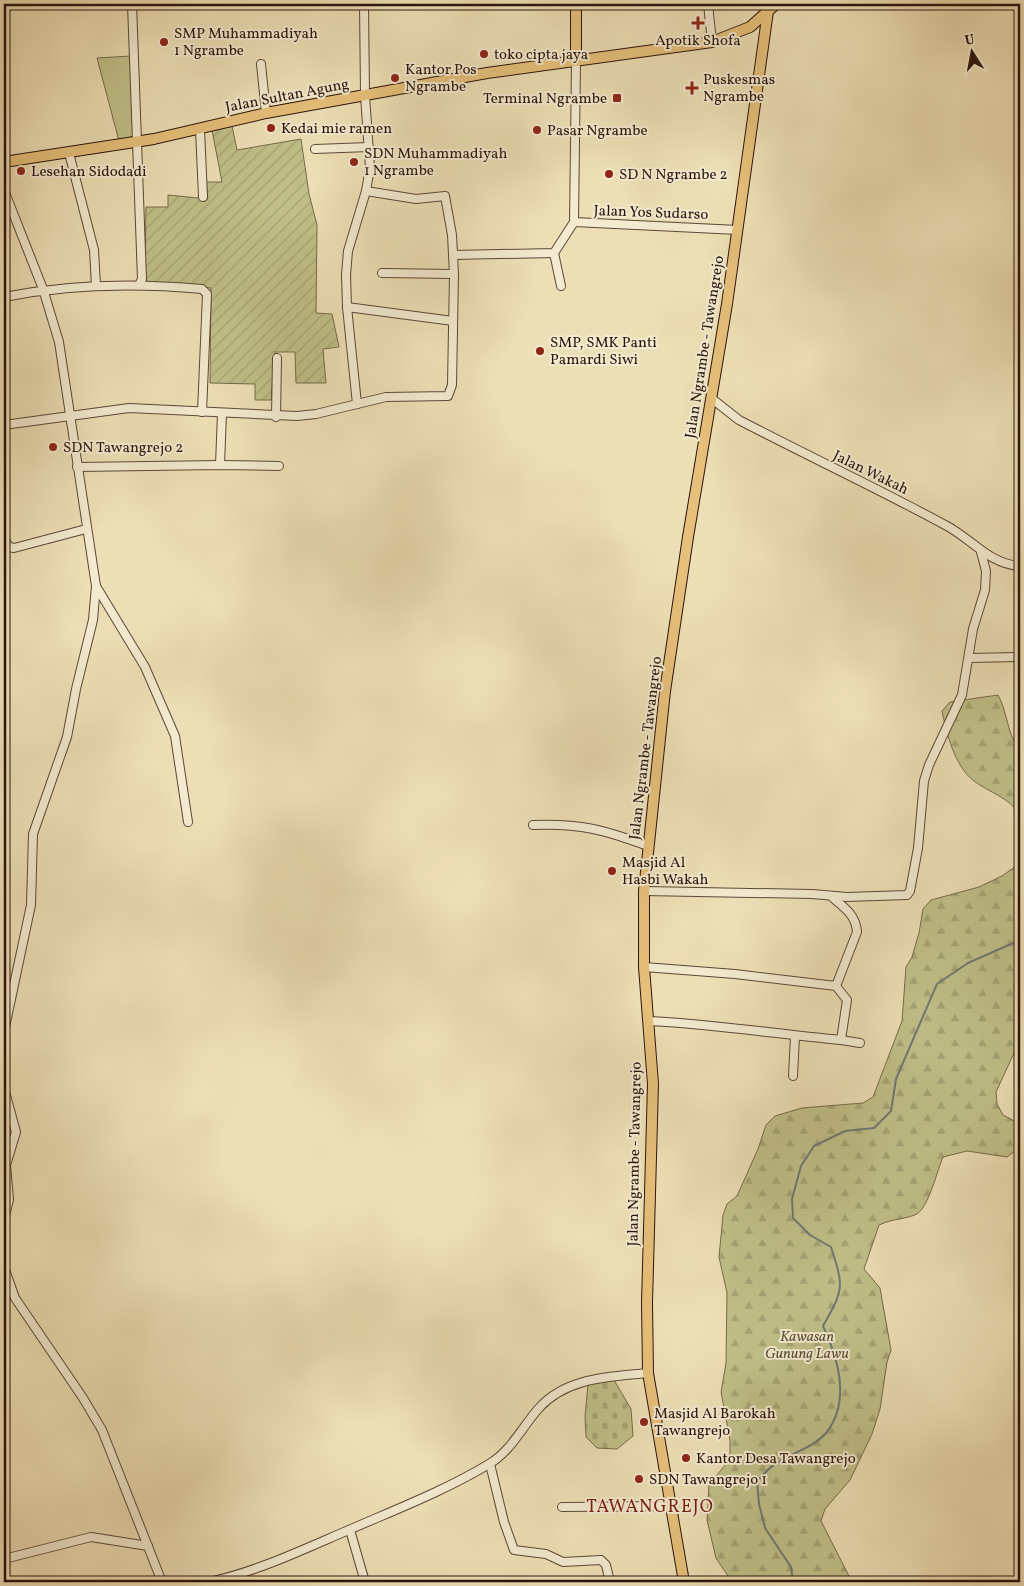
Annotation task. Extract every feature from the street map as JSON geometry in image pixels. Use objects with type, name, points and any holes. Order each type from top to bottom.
[{"type":"main road","points":[[576,4],[576,61]]},
{"type":"main road","name":"Jalan Sultan Agung","points":[[4,162],[138,142],[266,113],[487,73],[687,47],[712,42],[750,27],[776,4]]},
{"type":"main road","name":"Jalan Ngrambe - Tawangrejo","points":[[684,1582],[648,1372],[647,1294],[653,1084],[644,967],[644,891],[666,691],[738,230],[768,11]]},
{"type":"street","points":[[132,4],[142,279],[139,285]]},
{"type":"street","points":[[358,404],[347,307],[348,251],[366,191],[370,168],[365,95],[364,4]]},
{"type":"street","points":[[708,4],[712,42]]},
{"type":"street","name":"Jalan Yos Sudarso","points":[[576,61],[576,209],[574,222],[738,230]]},
{"type":"street","points":[[261,64],[266,113]]},
{"type":"street","points":[[200,128],[204,197]]},
{"type":"street","points":[[315,149],[369,147]]},
{"type":"street","points":[[69,153],[94,250],[96,286]]},
{"type":"street","points":[[4,190],[43,289],[59,342],[96,586],[93,620],[76,688],[67,737],[33,834],[31,905],[4,1032]]},
{"type":"street","points":[[4,425],[129,408],[276,417],[316,414],[386,397],[448,396],[452,385],[454,274],[445,196],[416,199],[366,191]]},
{"type":"street","points":[[561,286],[554,253],[574,222]]},
{"type":"street","points":[[453,254],[554,253]]},
{"type":"street","points":[[382,273],[454,274]]},
{"type":"street","points":[[4,297],[43,289],[96,286],[139,285],[202,289],[207,294],[202,412]]},
{"type":"street","points":[[347,307],[453,321]]},
{"type":"street","points":[[276,417],[277,358]]},
{"type":"street","name":"Jalan Wakah","points":[[711,398],[739,420],[950,527],[981,552],[999,561],[1020,566]]},
{"type":"street","points":[[220,464],[222,413]]},
{"type":"street","points":[[77,467],[220,464],[279,466]]},
{"type":"street","points":[[4,538],[9,547],[14,548],[86,529]]},
{"type":"street","points":[[644,891],[902,897],[910,891],[918,848],[924,781],[929,765],[962,695],[973,629],[985,590],[986,571],[981,552]]},
{"type":"street","points":[[96,586],[145,667],[175,736],[188,822]]},
{"type":"street","points":[[969,658],[1020,657]]},
{"type":"street","points":[[533,826],[564,824],[594,828],[648,846]]},
{"type":"street","points":[[831,896],[853,916],[857,926],[857,932],[836,986]]},
{"type":"street","points":[[644,967],[734,974],[836,986],[847,1000],[840,1040]]},
{"type":"street","points":[[648,1021],[701,1024],[860,1044]]},
{"type":"street","points":[[793,1076],[795,1036]]},
{"type":"street","points":[[4,1088],[16,1132],[6,1165],[9,1200],[4,1219]]},
{"type":"street","points":[[4,1267],[19,1305],[83,1398],[102,1430],[162,1582]]},
{"type":"street","points":[[209,1582],[256,1570],[350,1530],[490,1464],[516,1441],[539,1408],[560,1391],[590,1380],[648,1372]]},
{"type":"street","points":[[490,1464],[504,1522],[514,1550],[541,1552],[563,1562],[601,1560],[606,1565],[610,1582]]},
{"type":"street","points":[[562,1506],[670,1506]]},
{"type":"street","points":[[350,1530],[365,1582]]},
{"type":"street","points":[[4,1560],[91,1537],[148,1546]]},
{"type":"green space","points":[[131,56],[136,138],[119,141],[97,58]]},
{"type":"green space","points":[[232,126],[237,150],[301,139],[309,194],[317,225],[316,313],[332,314],[339,347],[323,349],[326,383],[296,383],[295,352],[275,352],[271,400],[255,400],[255,384],[210,383],[211,288],[145,281],[146,207],[168,207],[168,195],[208,199],[206,182],[222,182],[212,130]]},
{"type":"green space","points":[[998,695],[1012,738],[1020,751],[1020,815],[1005,799],[980,785],[967,775],[952,749],[942,711],[950,702]]},
{"type":"green space","name":"Kawasan Gunung Lawu","points":[[1020,858],[1020,1040],[996,1092],[997,1104],[1003,1115],[1020,1124],[1020,1147],[1007,1157],[967,1151],[943,1157],[929,1196],[921,1210],[913,1216],[879,1225],[864,1269],[880,1288],[891,1350],[887,1362],[880,1409],[872,1434],[850,1480],[825,1509],[821,1521],[852,1582],[732,1582],[716,1558],[707,1520],[709,1485],[729,1460],[730,1453],[730,1440],[721,1392],[726,1363],[727,1293],[719,1257],[723,1215],[727,1204],[737,1196],[758,1149],[766,1125],[775,1116],[802,1108],[863,1103],[873,1097],[902,1021],[906,967],[912,957],[923,909],[931,900],[979,887],[1002,876],[1016,866]]},
{"type":"green space","points":[[614,1380],[631,1409],[633,1436],[617,1449],[597,1448],[586,1437],[585,1417],[588,1384]]},
{"type":"waterway","points":[[793,1582],[791,1567],[765,1528],[759,1504],[757,1481],[774,1465],[809,1446],[826,1433],[834,1421],[840,1394],[837,1366],[823,1326],[835,1304],[840,1288],[840,1280],[831,1247],[810,1235],[793,1218],[792,1199],[801,1166],[814,1146],[845,1131],[874,1128],[891,1111],[896,1079],[937,984],[968,963],[1020,940]]},
{"type":"place","name":"Apotik Shofa","points":[[698,23]]},
{"type":"place","name":"SMP Muhammadiyah 1 Ngrambe","points":[[164,42]]},
{"type":"place","name":"toko cipta jaya","points":[[484,54]]},
{"type":"place","name":"Kantor Pos Ngrambe","points":[[395,78]]},
{"type":"place","name":"Puskesmas Ngrambe","points":[[692,88]]},
{"type":"place","name":"Terminal Ngrambe","points":[[617,98]]},
{"type":"place","name":"Kedai mie ramen","points":[[271,128]]},
{"type":"place","name":"Pasar Ngrambe","points":[[537,130]]},
{"type":"place","name":"SDN Muhammadiyah 1 Ngrambe","points":[[354,162]]},
{"type":"place","name":"Lesehan Sidodadi","points":[[21,171]]},
{"type":"place","name":"SD N Ngrambe 2","points":[[609,174]]},
{"type":"place","name":"SMP, SMK Panti Pamardi Siwi","points":[[540,351]]},
{"type":"place","name":"SDN Tawangrejo 2","points":[[53,447]]},
{"type":"place","name":"Masjid Al Hasbi Wakah","points":[[612,871]]},
{"type":"place","name":"Masjid Al Barokah Tawangrejo","points":[[644,1422]]},
{"type":"place","name":"Kantor Desa Tawangrejo","points":[[686,1458]]},
{"type":"place","name":"SDN Tawangrejo 1","points":[[639,1479]]},
{"type":"district","name":"TAWANGREJO","points":[[650,1506]]}]
